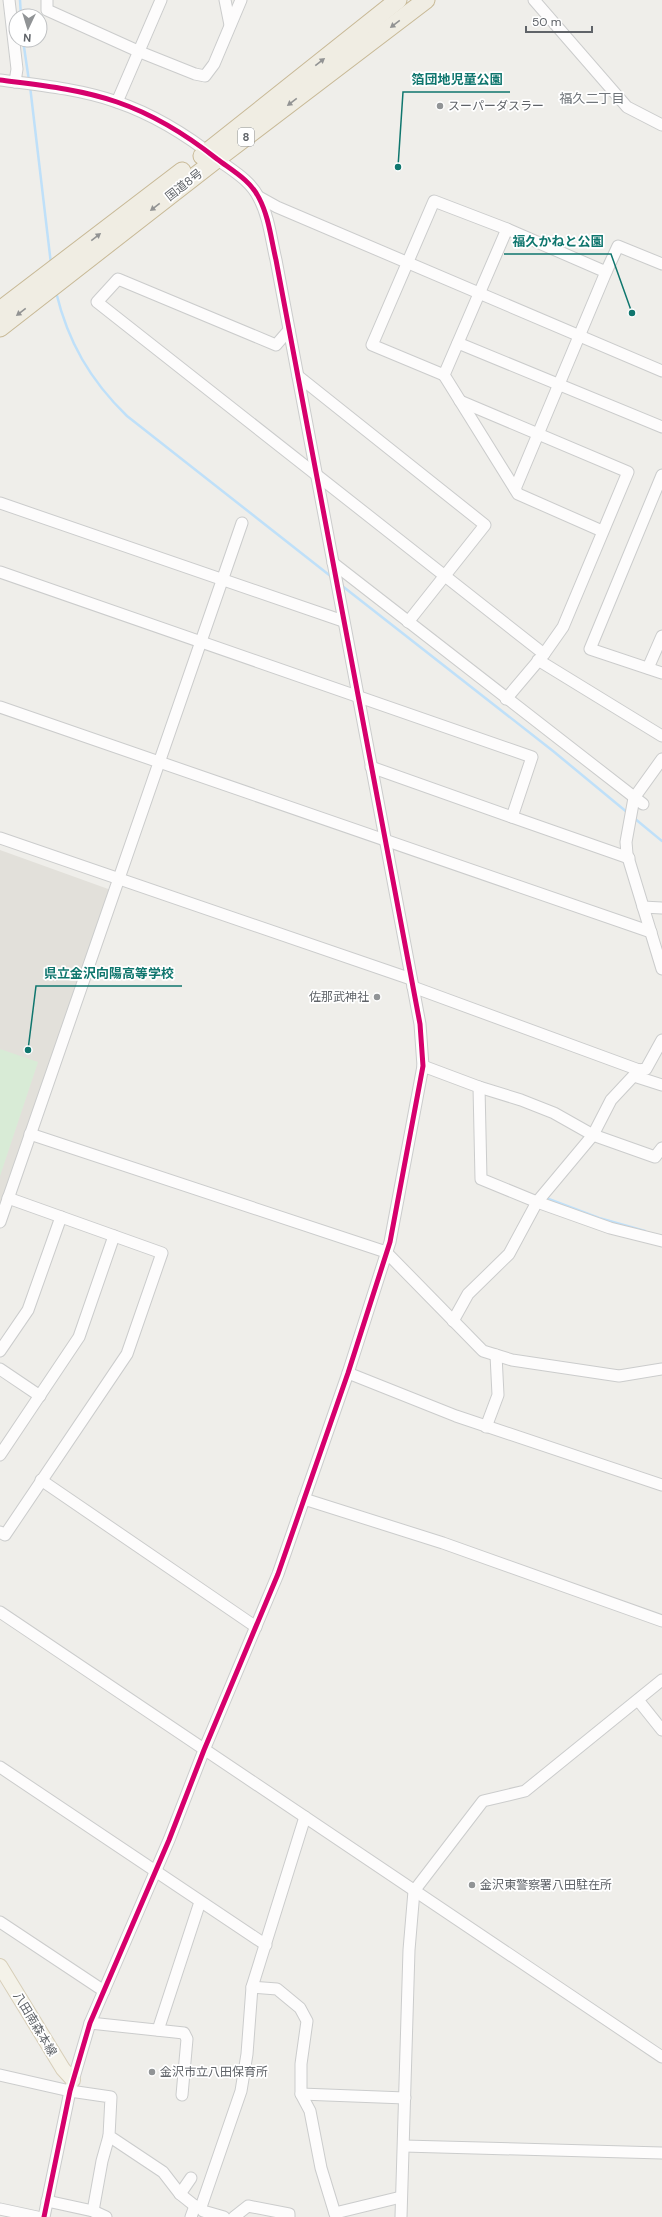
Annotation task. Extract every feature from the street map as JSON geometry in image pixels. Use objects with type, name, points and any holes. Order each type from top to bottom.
[{"type":"highway","name":"国道8号","points":[[212,155],[398,0]]},
{"type":"highway","name":"国道8号","points":[[0,328],[40,288],[212,155],[426,0]]},
{"type":"highway","name":"国道8号","points":[[0,310],[40,288]]},
{"type":"main road","name":"八田南森本線","points":[[0,1966],[72,2086]]},
{"type":"street","points":[[9,0],[17,69],[23,83]]},
{"type":"street","points":[[47,0],[47,10],[140,52],[194,74],[205,76],[214,64],[241,0]]},
{"type":"street","points":[[117,102],[140,52],[161,0]]},
{"type":"street","points":[[225,0],[230,25]]},
{"type":"street","points":[[534,0],[627,107],[662,125]]},
{"type":"street","points":[[0,80],[76,92],[117,102],[162,123],[212,155],[246,180],[259,197],[267,218],[298,376],[315,474],[420,1024],[423,1066],[410,1125],[395,1216],[386,1252],[348,1372],[278,1574],[204,1750],[155,1872],[90,2023],[72,2086],[44,2217]]},
{"type":"street","points":[[259,197],[662,371]]},
{"type":"street","points":[[602,531],[518,494],[444,375],[372,345],[434,201],[507,229],[606,272]]},
{"type":"street","points":[[444,375],[507,229]]},
{"type":"street","points":[[515,489],[618,246],[662,264]]},
{"type":"street","points":[[289,330],[276,345],[118,279],[97,302],[446,576],[541,657],[662,736]]},
{"type":"street","points":[[458,343],[662,427]]},
{"type":"street","points":[[298,376],[485,525],[408,622]]},
{"type":"street","points":[[460,401],[628,472],[563,627],[541,657],[506,699]]},
{"type":"street","points":[[662,475],[590,649],[662,673]]},
{"type":"street","points":[[0,503],[344,621]]},
{"type":"street","points":[[0,1222],[117,879],[242,523]]},
{"type":"street","points":[[333,565],[637,801]]},
{"type":"street","points":[[0,572],[358,695],[532,757],[512,817]]},
{"type":"street","points":[[648,668],[662,636]]},
{"type":"street","points":[[0,707],[385,842],[651,932]]},
{"type":"street","points":[[662,759],[637,801],[626,842],[629,858],[662,969]]},
{"type":"street","points":[[371,767],[629,858]]},
{"type":"street","points":[[0,838],[412,983],[637,1073],[662,1085]]},
{"type":"street","points":[[643,907],[662,908]]},
{"type":"street","points":[[453,1321],[468,1294],[509,1254],[537,1202],[593,1135],[611,1100],[637,1073],[646,1069],[662,1040]]},
{"type":"street","points":[[423,1066],[479,1087],[521,1100],[554,1113],[593,1135],[655,1157],[662,1148]]},
{"type":"street","points":[[479,1087],[481,1179],[537,1202],[610,1228],[662,1241]]},
{"type":"street","points":[[30,1134],[386,1252],[483,1351],[512,1360],[619,1376],[662,1369]]},
{"type":"street","points":[[0,1532],[5,1535],[127,1354],[162,1253],[8,1198]]},
{"type":"street","points":[[0,1351],[28,1310],[61,1217]]},
{"type":"street","points":[[0,1455],[79,1337],[114,1236]]},
{"type":"street","points":[[486,1427],[498,1395],[496,1355]]},
{"type":"street","points":[[0,1369],[40,1396]]},
{"type":"street","points":[[348,1372],[486,1427],[662,1485]]},
{"type":"street","points":[[42,1480],[256,1627]]},
{"type":"street","points":[[304,1499],[443,1543],[662,1622]]},
{"type":"street","points":[[0,1612],[414,1892],[662,2057]]},
{"type":"street","points":[[400,2217],[404,2146],[409,1950],[414,1892],[483,1802],[525,1791],[662,1680]]},
{"type":"street","points":[[638,1700],[662,1730]]},
{"type":"street","points":[[0,1767],[266,1945]]},
{"type":"street","points":[[191,2217],[198,2206],[240,2091],[247,2054],[252,1987],[305,1818]]},
{"type":"street","points":[[158,2030],[200,1902]]},
{"type":"street","points":[[0,1922],[104,1991]]},
{"type":"street","points":[[252,1987],[277,1989],[300,2008],[307,2020],[301,2064],[301,2094],[310,2111],[321,2168],[336,2215],[401,2197]]},
{"type":"street","points":[[90,2023],[184,2033],[188,2039],[182,2095]]},
{"type":"street","points":[[0,2075],[72,2086],[111,2097],[110,2136],[102,2161],[93,2211]]},
{"type":"street","points":[[301,2094],[405,2098]]},
{"type":"street","points":[[110,2136],[163,2172],[180,2194],[203,2211],[224,2217]]},
{"type":"street","points":[[404,2146],[662,2153]]},
{"type":"street","points":[[180,2194],[191,2178]]},
{"type":"street","points":[[47,2201],[93,2211],[106,2217]]},
{"type":"street","points":[[234,2217],[248,2206],[289,2214],[289,2217]]},
{"type":"street","points":[[0,2209],[38,2217]]},
{"type":"shaded area","points":[[0,850],[111,890],[0,1211]]},
{"type":"green space","points":[[0,1049],[38,1062],[0,1176]]},
{"type":"waterway","points":[[20,0],[20,8]]},
{"type":"waterway","points":[[24,48],[29,81]]},
{"type":"waterway","points":[[30,86],[51,264]]},
{"type":"waterway","points":[[56,292],[67,327],[82,359],[102,388],[127,416],[333,578]]},
{"type":"waterway","points":[[341,585],[553,751],[628,813]]},
{"type":"waterway","points":[[634,818],[662,841]]},
{"type":"waterway","points":[[546,1198],[599,1218],[645,1231]]},
{"type":"cycle path","points":[[0,80],[59,88],[89,94],[130,107],[156,119],[206,150],[241,176],[251,186],[259,198],[267,220],[276,260],[420,1024],[423,1066],[390,1242],[348,1373],[278,1574],[204,1750],[169,1840],[90,2023],[70,2091],[44,2217]]},
{"type":"place","name":"スーパーダスラー","points":[[440,106]]},
{"type":"place","name":"箔団地児童公園","points":[[398,167]]},
{"type":"place","name":"福久かねと公園","points":[[632,313]]},
{"type":"place","name":"佐那武神社","points":[[377,997]]},
{"type":"place","name":"県立金沢向陽高等学校","points":[[28,1050]]},
{"type":"place","name":"金沢東警察署八田駐在所","points":[[472,1885]]},
{"type":"place","name":"金沢市立八田保育所","points":[[152,2072]]},
{"type":"district","name":"福久二丁目","points":[[592,98]]}]
